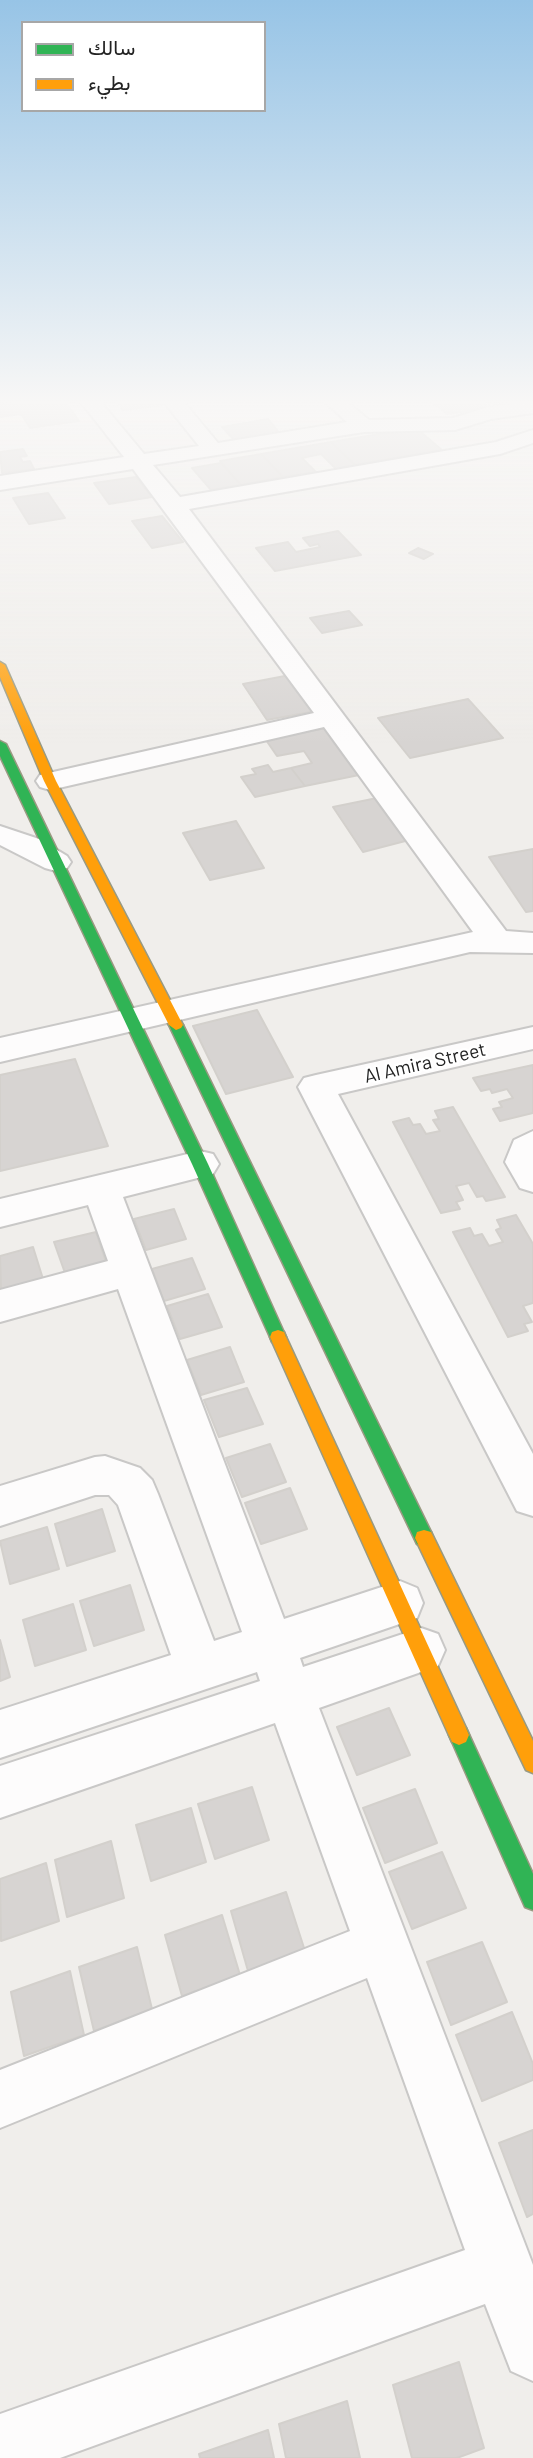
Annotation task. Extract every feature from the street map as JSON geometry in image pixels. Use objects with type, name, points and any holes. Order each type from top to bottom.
[{"type":"street","points":[[182,516],[496,940]]},
{"type":"street","points":[[0,666],[50,781],[169,1011],[533,1763]]},
{"type":"street","points":[[50,781],[331,717]]},
{"type":"street","points":[[0,744],[200,1164],[533,1899]]},
{"type":"street","points":[[0,835],[28,845],[56,862]]},
{"type":"street","points":[[0,1050],[470,942],[496,940],[533,943]]},
{"type":"street","name":"Al Amira Street","points":[[533,1038],[316,1087],[533,1497]]},
{"type":"street","points":[[533,1144],[527,1149],[524,1163],[533,1178]]},
{"type":"street","points":[[0,1213],[200,1164]]},
{"type":"street","points":[[100,1187],[533,2349]]},
{"type":"street","points":[[0,1306],[131,1270]]},
{"type":"street","points":[[0,1506],[95,1476],[115,1477],[124,1481],[136,1494],[200,1669]]},
{"type":"street","points":[[0,1734],[400,1602]]},
{"type":"street","points":[[0,1792],[421,1650]]},
{"type":"street","points":[[0,2099],[382,1945]]},
{"type":"street","points":[[0,2447],[503,2267]]},
{"type":"building","points":[[24,516],[63,516],[65,518],[29,524]]},
{"type":"building","points":[[162,516],[183,542],[152,548],[132,521]]},
{"type":"building","points":[[338,531],[361,555],[275,571],[256,548],[288,542],[296,552],[320,547],[318,544],[310,546],[303,538]]},
{"type":"building","points":[[418,548],[433,554],[424,559],[409,553]]},
{"type":"building","points":[[349,611],[362,625],[322,633],[310,618]]},
{"type":"building","points":[[290,675],[316,711],[267,720],[243,684]]},
{"type":"building","points":[[468,699],[503,738],[410,758],[378,718]]},
{"type":"building","points":[[326,728],[359,775],[305,786],[291,768],[312,763],[304,751],[277,756],[266,740]]},
{"type":"building","points":[[268,765],[273,772],[291,768],[305,786],[255,797],[241,777],[256,774],[252,769]]},
{"type":"building","points":[[382,797],[413,839],[363,852],[333,807]]},
{"type":"building","points":[[236,821],[264,868],[210,880],[183,833]]},
{"type":"building","points":[[533,849],[533,911],[526,912],[489,857]]},
{"type":"building","points":[[257,1010],[293,1077],[226,1094],[193,1026]]},
{"type":"building","points":[[75,1059],[108,1146],[0,1171],[0,1075]]},
{"type":"building","points":[[533,1065],[533,1113],[500,1121],[493,1109],[502,1107],[499,1102],[513,1098],[507,1089],[492,1093],[490,1089],[481,1091],[473,1078]]},
{"type":"building","points":[[453,1107],[505,1197],[486,1201],[483,1196],[477,1197],[469,1183],[456,1186],[463,1200],[456,1202],[460,1209],[441,1213],[393,1122],[409,1118],[413,1125],[420,1124],[426,1134],[440,1131],[433,1120],[439,1119],[435,1111]]},
{"type":"building","points":[[174,1209],[186,1239],[146,1250],[134,1219]]},
{"type":"building","points":[[516,1215],[533,1244],[533,1303],[523,1306],[532,1322],[524,1324],[528,1331],[508,1337],[453,1232],[470,1228],[474,1236],[482,1234],[489,1246],[503,1242],[496,1230],[501,1228],[497,1220]]},
{"type":"building","points":[[96,1232],[106,1262],[65,1273],[54,1242]]},
{"type":"building","points":[[33,1247],[43,1279],[1,1290],[0,1256]]},
{"type":"building","points":[[192,1258],[205,1289],[164,1301],[152,1269]]},
{"type":"building","points":[[208,1294],[222,1327],[180,1339],[167,1306]]},
{"type":"building","points":[[230,1347],[244,1382],[201,1395],[187,1360]]},
{"type":"building","points":[[247,1388],[263,1424],[219,1437],[204,1400]]},
{"type":"building","points":[[270,1444],[286,1482],[242,1497],[226,1458]]},
{"type":"building","points":[[290,1488],[307,1529],[261,1544],[245,1503]]},
{"type":"building","points":[[102,1509],[115,1551],[67,1566],[55,1524]]},
{"type":"building","points":[[47,1527],[59,1569],[10,1584],[0,1541]]},
{"type":"building","points":[[130,1585],[144,1630],[94,1646],[80,1601]]},
{"type":"building","points":[[73,1604],[86,1650],[35,1666],[23,1620]]},
{"type":"building","points":[[0,1640],[10,1677],[0,1681]]},
{"type":"building","points":[[389,1708],[410,1755],[357,1775],[337,1727]]},
{"type":"building","points":[[252,1787],[269,1840],[215,1859],[198,1804]]},
{"type":"building","points":[[415,1789],[437,1843],[385,1863],[363,1808]]},
{"type":"building","points":[[191,1808],[206,1862],[151,1881],[136,1825]]},
{"type":"building","points":[[111,1841],[124,1898],[67,1917],[55,1860]]},
{"type":"building","points":[[442,1852],[466,1908],[412,1929],[389,1872]]},
{"type":"building","points":[[46,1863],[59,1921],[1,1941],[0,1879]]},
{"type":"building","points":[[286,1892],[305,1951],[248,1971],[231,1911]]},
{"type":"building","points":[[222,1915],[240,1975],[182,1996],[165,1935]]},
{"type":"building","points":[[482,1942],[507,2002],[451,2025],[427,1962]]},
{"type":"building","points":[[137,1947],[152,2009],[94,2031],[79,1967]]},
{"type":"building","points":[[70,1971],[84,2035],[24,2056],[11,1992]]},
{"type":"building","points":[[512,2012],[533,2064],[533,2080],[482,2101],[456,2035]]},
{"type":"building","points":[[533,2130],[533,2214],[527,2217],[499,2143]]},
{"type":"building","points":[[459,2362],[484,2448],[457,2458],[412,2458],[393,2385]]},
{"type":"building","points":[[347,2401],[360,2458],[286,2458],[279,2424]]},
{"type":"building","points":[[268,2430],[274,2458],[200,2458],[199,2454]]},
{"type":"traffic: fast","points":[[0,744],[200,1164],[278,1337]]},
{"type":"traffic: fast","points":[[176,1025],[424,1538]]},
{"type":"traffic: fast","points":[[459,1735],[533,1899]]},
{"type":"traffic: slow","points":[[0,665],[50,781],[176,1025]]},
{"type":"traffic: slow","points":[[278,1337],[459,1735]]},
{"type":"traffic: slow","points":[[424,1538],[533,1763]]}]
